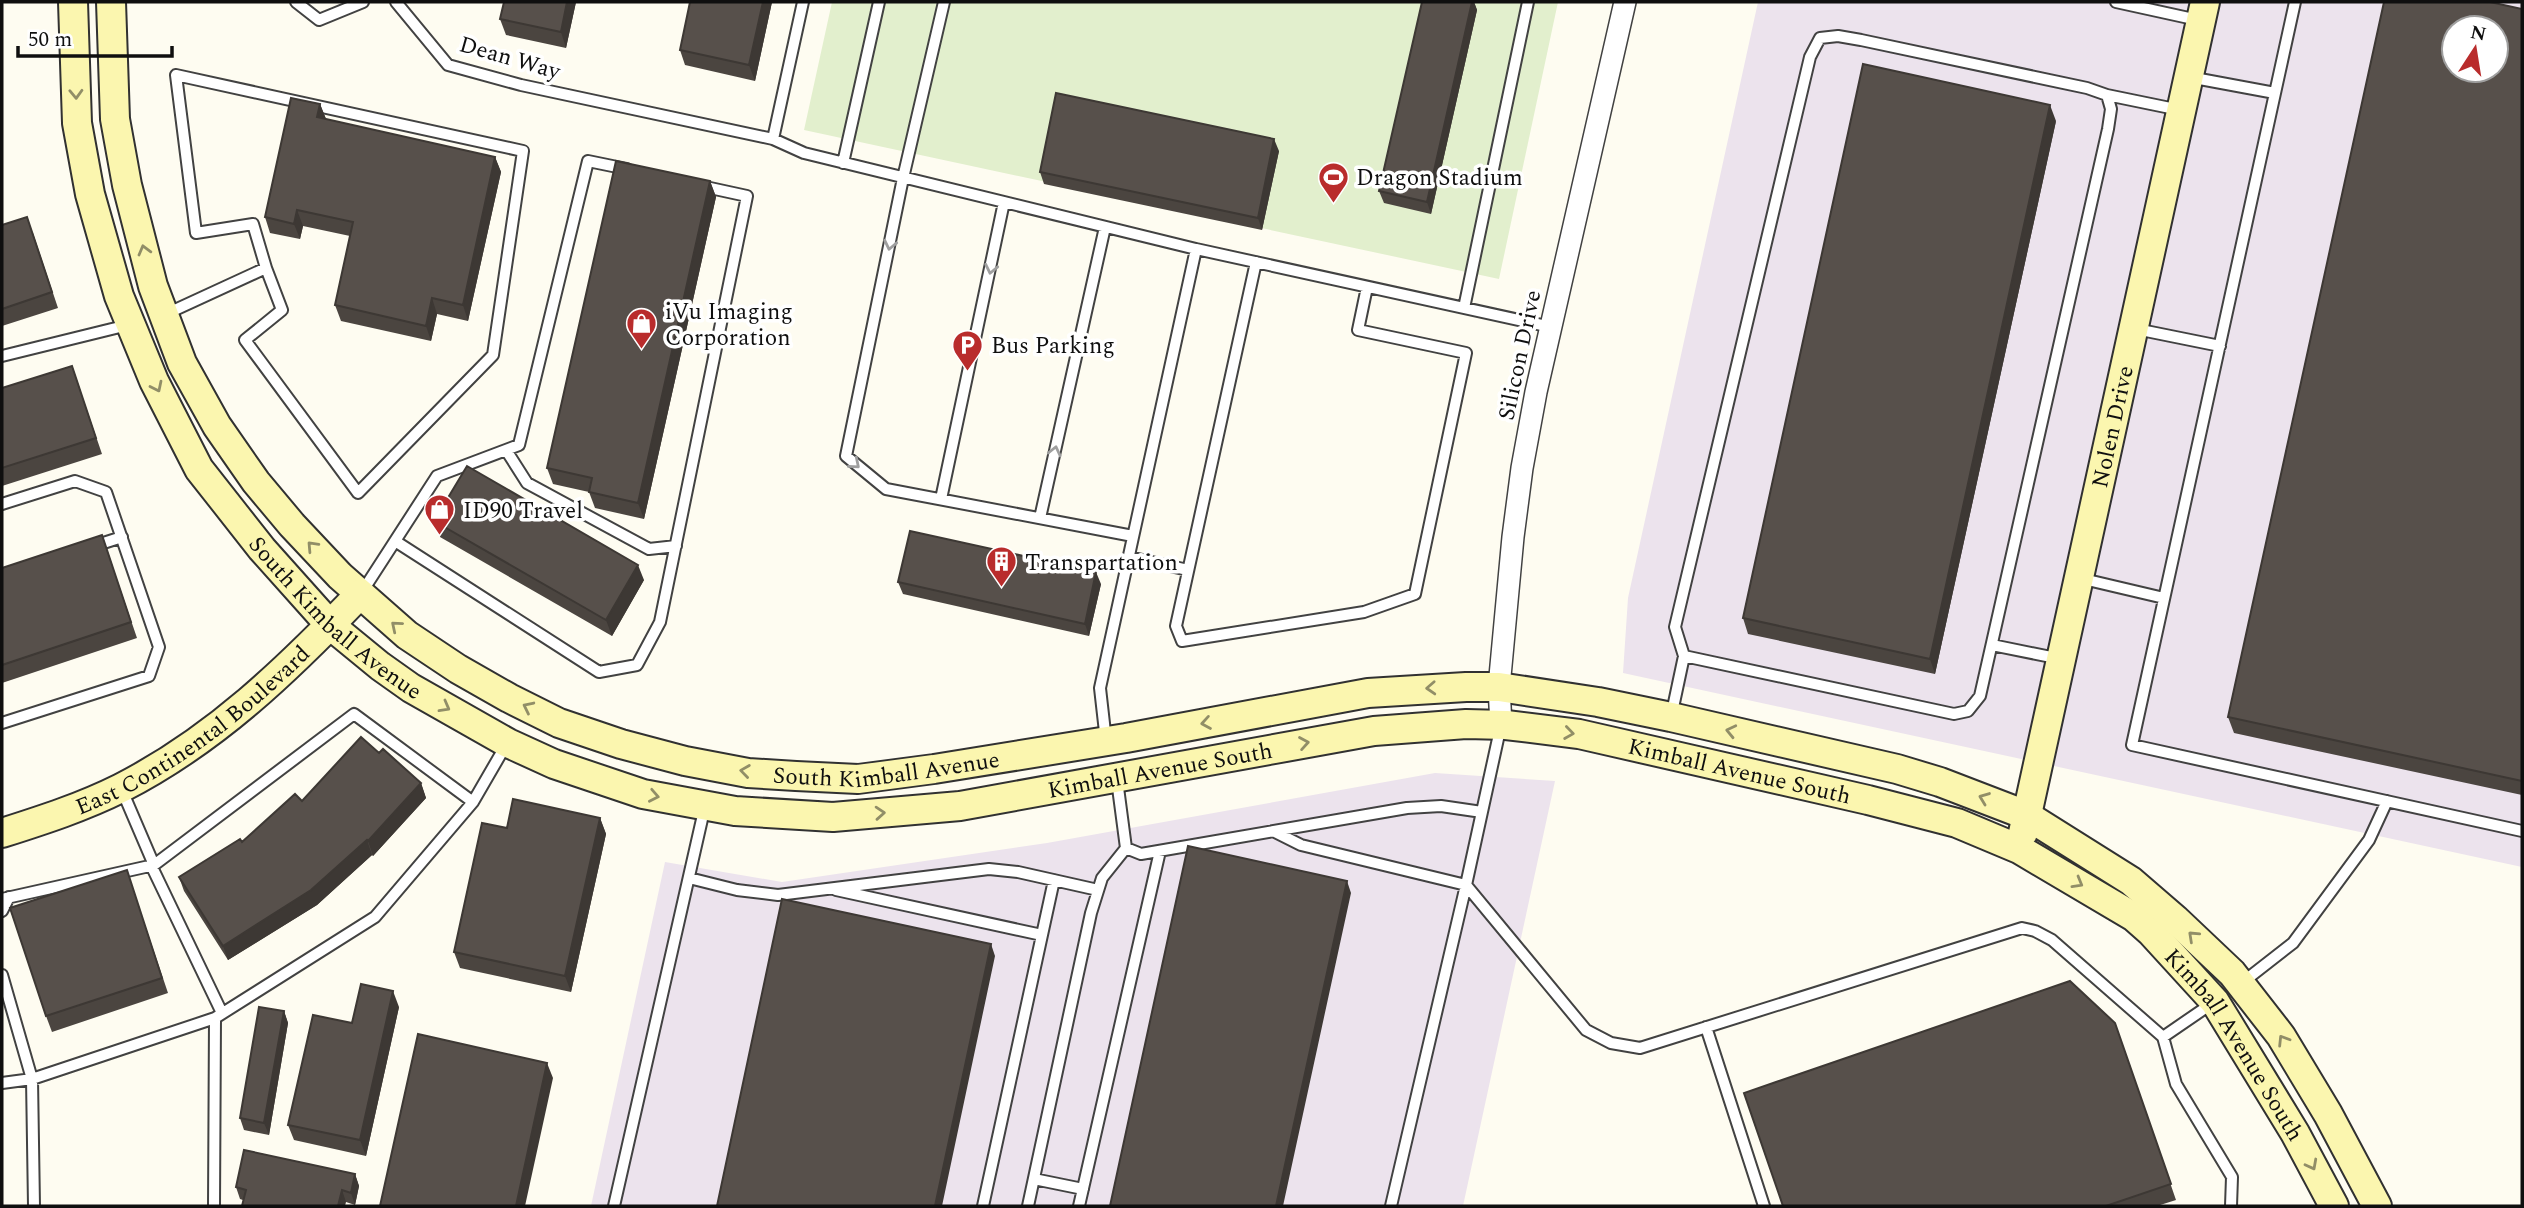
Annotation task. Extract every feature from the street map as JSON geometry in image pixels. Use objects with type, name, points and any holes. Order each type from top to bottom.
[{"type":"main road","name":"South Kimball Avenue","points":[[74,2],[77,123],[90,194],[119,296],[154,381],[199,469],[262,549],[330,625],[411,688],[508,743],[554,764],[643,794],[736,811],[833,817],[974,803]]},
{"type":"main road","name":"South Kimball Avenue","points":[[111,2],[115,119],[127,185],[153,286],[182,363],[217,426],[256,482],[292,525],[360,594],[407,635],[458,669],[559,723],[621,744],[685,761],[748,772],[858,779],[1032,753]]},
{"type":"main road","name":"Nolen Drive","points":[[2019,849],[2203,11]]},
{"type":"main road","points":[[131,324],[164,315]]},
{"type":"main road","name":"East Continental Boulevard","points":[[2,833],[60,815],[121,788],[173,758],[223,724],[269,685],[360,594]]},
{"type":"main road","name":"Kimball Avenue South","points":[[1032,753],[1368,693],[1425,688],[1499,687],[1671,716],[1897,769],[1940,782],[2026,815],[2131,881],[2232,973],[2281,1036],[2328,1114],[2377,1206]]},
{"type":"main road","name":"Kimball Avenue South","points":[[974,803],[1374,731],[1428,725],[1501,725],[1579,734],[1957,823],[2019,849],[2134,917],[2151,932],[2215,1002],[2295,1132],[2334,1206]]},
{"type":"main road","points":[[1106,741],[1117,777]]},
{"type":"main road","points":[[706,806],[713,766]]},
{"type":"main road","points":[[2215,1002],[2241,984]]},
{"type":"street","name":"Silicon Drive","points":[[1501,725],[1499,687],[1522,468],[1551,327],[1625,2]]},
{"type":"lane","points":[[296,2],[319,20],[363,2]]},
{"type":"lane","name":"Dean Way","points":[[396,2],[448,65],[521,85],[773,139],[804,153],[1196,249],[1551,327]]},
{"type":"lane","points":[[773,139],[803,2]]},
{"type":"lane","points":[[843,163],[879,2]]},
{"type":"lane","points":[[944,2],[903,178],[846,456],[886,489],[1133,536]]},
{"type":"lane","points":[[1464,308],[1528,2]]},
{"type":"lane","points":[[2118,2],[2203,11]]},
{"type":"lane","points":[[2295,2],[2132,745],[2522,831]]},
{"type":"lane","points":[[1671,716],[1684,656],[1675,627],[1810,57],[1819,38],[1838,36],[1861,40],[2182,110]]},
{"type":"lane","points":[[176,75],[523,151],[493,355],[358,493],[245,340],[282,310],[266,268],[253,224],[196,233],[176,75]]},
{"type":"lane","points":[[2189,77],[2275,93]]},
{"type":"lane","points":[[1684,656],[1954,714],[1968,711],[1980,696],[2108,129],[2111,109],[2107,95]]},
{"type":"lane","points":[[360,594],[437,476],[519,445],[588,161],[641,173]]},
{"type":"lane","points":[[395,541],[599,672],[637,665],[660,622],[747,196],[694,184]]},
{"type":"lane","points":[[941,499],[1004,202]]},
{"type":"lane","points":[[1040,518],[1105,227]]},
{"type":"lane","points":[[1106,741],[1100,688],[1196,249]]},
{"type":"lane","points":[[1256,262],[1175,626],[1182,641],[1364,612],[1415,594],[1466,354],[1358,330],[1367,287]]},
{"type":"lane","points":[[164,315],[266,268]]},
{"type":"lane","points":[[2,356],[131,324]]},
{"type":"lane","points":[[2133,329],[2220,346]]},
{"type":"lane","points":[[506,450],[527,483],[649,549],[676,546]]},
{"type":"lane","points":[[2,504],[75,481],[106,492],[159,648],[149,676],[2,723]]},
{"type":"lane","points":[[74,553],[122,537]]},
{"type":"lane","points":[[1129,557],[1188,570]]},
{"type":"lane","points":[[2079,578],[2164,598]]},
{"type":"lane","points":[[1993,645],[2061,659]]},
{"type":"lane","points":[[2,911],[5,898],[152,865],[354,715],[473,802]]},
{"type":"lane","points":[[1391,1206],[1501,725]]},
{"type":"lane","points":[[2,1083],[32,1079],[218,1016],[375,917],[473,802],[508,743]]},
{"type":"lane","points":[[1028,1206],[1090,913],[1102,878],[1126,848],[1117,777]]},
{"type":"lane","points":[[121,788],[218,1016],[214,1206]]},
{"type":"lane","points":[[2241,984],[2292,943],[2369,840],[2387,801]]},
{"type":"lane","points":[[614,1206],[706,806]]},
{"type":"lane","points":[[1126,848],[1140,854],[1407,808],[1441,806],[1482,812]]},
{"type":"lane","points":[[1273,831],[1301,845],[1466,885],[1586,1030],[1611,1044],[1640,1048],[2022,928],[2035,931],[2052,940],[2163,1037],[2176,1084],[2232,1177],[2231,1206]]},
{"type":"lane","points":[[1079,1206],[1160,851]]},
{"type":"lane","points":[[689,878],[737,890],[778,895],[989,869],[1018,872],[1098,890]]},
{"type":"lane","points":[[983,1206],[1054,880]]},
{"type":"lane","points":[[830,889],[1042,935]]},
{"type":"lane","points":[[2,975],[32,1079],[34,1206]]},
{"type":"lane","points":[[2163,1037],[2215,1002]]},
{"type":"lane","points":[[1706,1027],[1764,1206]]},
{"type":"lane","points":[[1034,1179],[1083,1189]]},
{"type":"shaded area","points":[[1758,2],[2522,2],[2522,867],[1623,673],[1628,598]]},
{"type":"shaded area","points":[[1435,773],[1555,781],[1463,1206],[591,1206],[665,862],[782,882],[1047,843]]},
{"type":"green space","name":"Dragon Stadium","points":[[832,2],[1558,2],[1499,279],[804,130]]},
{"type":"building","points":[[504,2],[567,2],[561,32],[500,19]]},
{"type":"building","points":[[690,2],[763,2],[749,65],[680,50]]},
{"type":"building","points":[[1422,2],[1472,2],[1427,202],[1379,191]]},
{"type":"building","points":[[2384,2],[2490,2],[2522,9],[2522,781],[2228,717]]},
{"type":"building","points":[[1863,64],[2050,105],[1930,659],[1743,618]]},
{"type":"building","points":[[1056,93],[1274,139],[1258,218],[1040,172]]},
{"type":"building","points":[[291,98],[320,104],[317,117],[495,157],[463,305],[432,298],[426,326],[335,305],[353,222],[297,210],[294,224],[265,217]]},
{"type":"building","points":[[616,161],[710,181],[638,503],[589,492],[592,478],[547,468]]},
{"type":"building","points":[[27,217],[52,292],[2,309],[2,225]]},
{"type":"building","points":[[72,366],[96,438],[2,468],[2,388]]},
{"type":"building","points":[[467,466],[638,565],[606,620],[434,521]]},
{"type":"building","name":"Transpartation","points":[[910,531],[1096,572],[1085,624],[898,582]]},
{"type":"building","points":[[102,535],[131,622],[2,665],[2,568]]},
{"type":"building","points":[[361,737],[379,753],[383,749],[421,783],[368,841],[311,890],[223,946],[179,877],[240,839],[242,842],[295,794],[302,801]]},
{"type":"building","points":[[513,799],[600,818],[565,976],[454,952],[482,823],[507,828]]},
{"type":"building","points":[[1188,846],[1347,881],[1276,1206],[1110,1206]]},
{"type":"building","points":[[127,870],[162,978],[46,1016],[10,908]]},
{"type":"building","points":[[782,899],[991,944],[935,1206],[717,1206]]},
{"type":"building","points":[[2070,981],[2115,1023],[2171,1184],[2106,1206],[1783,1206],[1744,1093]]},
{"type":"building","points":[[361,984],[393,991],[360,1140],[288,1125],[313,1015],[352,1023]]},
{"type":"building","points":[[259,1007],[284,1011],[264,1123],[240,1118]]},
{"type":"building","points":[[418,1034],[547,1063],[516,1206],[380,1206]]},
{"type":"building","points":[[244,1150],[355,1174],[351,1193],[342,1190],[338,1206],[242,1206],[246,1190],[236,1187]]},
{"type":"place","name":"Dragon Stadium","points":[[1333,204]]},
{"type":"place","name":"iVu Imaging Corporation","points":[[642,351]]},
{"type":"place","name":"Bus Parking","points":[[968,372]]},
{"type":"place","name":"ID90 Travel","points":[[440,537]]},
{"type":"place","name":"Transpartation","points":[[1002,589]]}]
